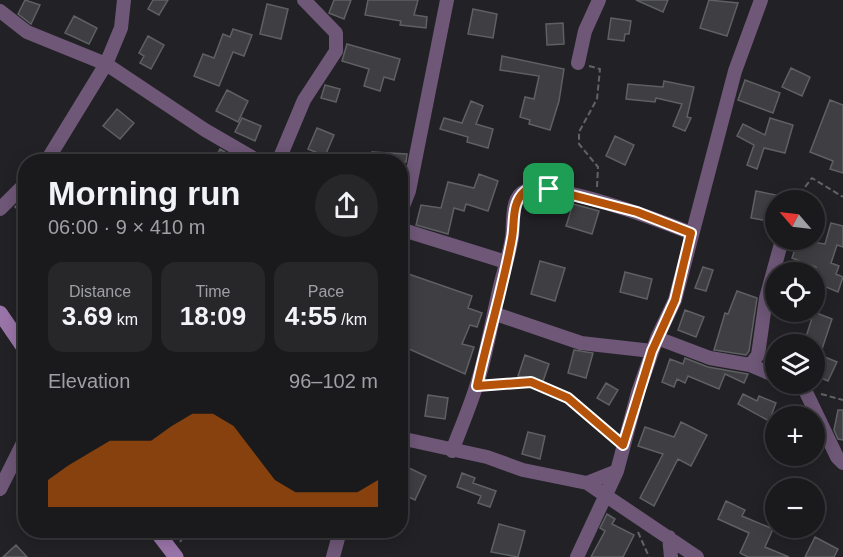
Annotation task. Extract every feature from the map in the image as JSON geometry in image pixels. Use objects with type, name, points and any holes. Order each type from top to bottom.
[{"type":"main road","points":[[0,313],[18,339]]},
{"type":"main road","points":[[161,538],[176,557]]},
{"type":"street","points":[[51,154],[106,64],[121,28],[124,0]]},
{"type":"street","points":[[281,154],[304,100],[336,51],[336,33],[304,0]]},
{"type":"street","points":[[408,193],[447,0]]},
{"type":"street","points":[[578,63],[585,31],[599,0]]},
{"type":"street","points":[[577,557],[617,471],[655,344],[675,300],[735,71],[761,0]]},
{"type":"street","points":[[0,11],[27,32],[106,64],[205,130],[246,154]]},
{"type":"street","points":[[452,451],[477,386],[496,314],[497,297],[512,237],[514,211],[525,191],[549,189],[637,212],[691,233]]},
{"type":"street","points":[[0,209],[18,191]]},
{"type":"street","points":[[408,232],[506,262]]},
{"type":"street","points":[[750,365],[758,356],[766,298],[779,250]]},
{"type":"street","points":[[496,314],[581,343],[655,344],[750,365],[765,371]]},
{"type":"street","points":[[803,394],[843,463]]},
{"type":"street","points":[[408,440],[487,457],[523,470],[587,483],[697,557]]},
{"type":"street","points":[[0,489],[18,453]]},
{"type":"street","points":[[587,483],[617,471]]},
{"type":"street","points":[[669,537],[671,557]]},
{"type":"street","points":[[333,557],[338,538]]},
{"type":"path","points":[[578,63],[600,69],[597,99],[579,132],[579,144],[598,167],[596,202]]},
{"type":"path","points":[[803,190],[812,178],[843,197]]},
{"type":"path","points":[[477,386],[531,382],[568,398],[623,445]]},
{"type":"path","points":[[824,394],[843,400]]},
{"type":"path","points":[[639,518],[637,531],[649,557]]},
{"type":"building","points":[[25,0],[40,5],[31,24],[18,14]]},
{"type":"building","points":[[153,0],[168,0],[159,15],[148,9]]},
{"type":"building","points":[[334,0],[351,0],[344,19],[329,13]]},
{"type":"building","points":[[368,0],[418,0],[414,15],[427,17],[426,28],[400,25],[401,21],[365,15]]},
{"type":"building","points":[[636,0],[668,0],[663,12]]},
{"type":"building","points":[[709,0],[738,3],[727,36],[700,28]]},
{"type":"building","points":[[267,4],[288,9],[281,39],[260,34]]},
{"type":"building","points":[[473,9],[497,14],[493,38],[468,34]]},
{"type":"building","points":[[74,16],[97,28],[89,44],[65,33]]},
{"type":"building","points":[[611,18],[631,21],[629,34],[625,34],[624,41],[608,39]]},
{"type":"building","points":[[563,23],[564,44],[547,45],[546,24]]},
{"type":"building","points":[[233,29],[252,35],[244,56],[233,52],[219,86],[194,76],[203,54],[214,58],[223,34],[230,37]]},
{"type":"building","points":[[148,36],[164,45],[151,69],[140,63],[144,56],[139,53]]},
{"type":"building","points":[[347,44],[400,59],[394,80],[384,77],[380,91],[364,86],[369,69],[342,61]]},
{"type":"building","points":[[502,56],[564,69],[559,101],[550,130],[529,124],[530,120],[520,117],[525,97],[534,99],[539,76],[500,70]]},
{"type":"building","points":[[791,68],[810,77],[802,96],[782,87]]},
{"type":"building","points":[[745,80],[780,93],[773,113],[738,100]]},
{"type":"building","points":[[664,81],[694,87],[687,117],[691,118],[685,131],[673,126],[682,104],[656,98],[655,102],[626,99],[628,84],[663,87]]},
{"type":"building","points":[[325,85],[340,89],[336,102],[321,98]]},
{"type":"building","points":[[227,90],[248,101],[238,122],[216,111]]},
{"type":"building","points":[[830,100],[843,105],[843,173],[830,169],[833,161],[810,152]]},
{"type":"building","points":[[471,101],[483,106],[476,124],[493,129],[488,148],[467,142],[468,137],[440,129],[444,118],[462,123]]},
{"type":"building","points":[[117,109],[134,123],[120,139],[103,126]]},
{"type":"building","points":[[242,118],[261,126],[255,141],[235,132]]},
{"type":"building","points":[[770,118],[793,125],[785,153],[764,148],[757,169],[747,165],[754,145],[737,136],[743,124],[765,135]]},
{"type":"building","points":[[317,128],[334,135],[326,154],[308,149]]},
{"type":"building","points":[[615,136],[634,145],[625,165],[606,156]]},
{"type":"building","points":[[220,149],[228,154],[217,154]]},
{"type":"building","points":[[372,152],[407,154],[372,154]]},
{"type":"building","points":[[479,174],[498,181],[488,211],[466,204],[464,211],[454,208],[448,234],[416,225],[421,205],[441,208],[448,182],[474,188]]},
{"type":"building","points":[[756,191],[765,193],[765,220],[751,218]]},
{"type":"building","points":[[573,204],[599,211],[592,234],[566,226]]},
{"type":"building","points":[[831,223],[843,226],[843,247],[837,245],[831,263],[839,266],[836,274],[843,277],[838,292],[825,287],[825,262],[803,262],[792,258],[795,250],[825,250]]},
{"type":"building","points":[[540,261],[565,268],[555,301],[531,294]]},
{"type":"building","points":[[703,267],[713,270],[706,291],[695,288]]},
{"type":"building","points":[[625,272],[652,279],[647,299],[620,292]]},
{"type":"building","points":[[408,274],[472,296],[468,308],[482,313],[477,327],[470,325],[462,344],[474,347],[465,374],[408,349]]},
{"type":"building","points":[[737,291],[757,298],[749,351],[746,355],[714,350],[725,313],[728,314]]},
{"type":"building","points":[[685,310],[704,317],[696,337],[678,330]]},
{"type":"building","points":[[825,316],[832,319],[825,340],[825,334],[807,334],[811,322],[825,322]]},
{"type":"building","points":[[574,350],[593,353],[586,378],[568,373]]},
{"type":"building","points":[[525,355],[549,364],[542,384],[518,376]]},
{"type":"building","points":[[825,357],[837,362],[828,381],[825,380]]},
{"type":"building","points":[[685,358],[708,367],[748,374],[744,383],[725,374],[719,389],[688,376],[685,383],[677,379],[674,387],[662,382],[670,359],[683,364]]},
{"type":"building","points":[[606,383],[618,390],[609,405],[597,398]]},
{"type":"building","points":[[743,394],[757,401],[759,396],[776,403],[775,406],[765,406],[765,419],[738,404]]},
{"type":"building","points":[[428,395],[448,398],[445,419],[425,416]]},
{"type":"building","points":[[838,410],[843,410],[843,440],[838,439],[834,430]]},
{"type":"building","points":[[681,422],[707,435],[691,466],[678,459],[654,506],[640,498],[663,454],[638,446],[645,427],[674,437]]},
{"type":"building","points":[[528,432],[545,436],[540,459],[522,454]]},
{"type":"building","points":[[408,467],[426,476],[415,500],[408,497]]},
{"type":"building","points":[[462,473],[475,478],[473,483],[496,491],[490,507],[478,503],[481,496],[457,487]]},
{"type":"building","points":[[726,501],[745,510],[742,516],[765,526],[765,538],[769,538],[765,547],[789,557],[748,557],[740,553],[749,533],[718,519]]},
{"type":"building","points":[[607,514],[615,519],[612,524],[634,535],[623,557],[591,557],[605,531],[600,528]]},
{"type":"building","points":[[499,524],[525,531],[518,557],[491,552]]},
{"type":"building","points":[[814,538],[838,549],[834,557],[805,557]]},
{"type":"building","points":[[16,545],[27,557],[3,557]]},
{"type":"route","points":[[549,189],[637,212],[691,233],[688,255],[675,300],[652,351],[623,445],[568,398],[531,382],[477,386],[496,314],[497,297],[512,237],[517,202],[525,191],[549,189]]}]
